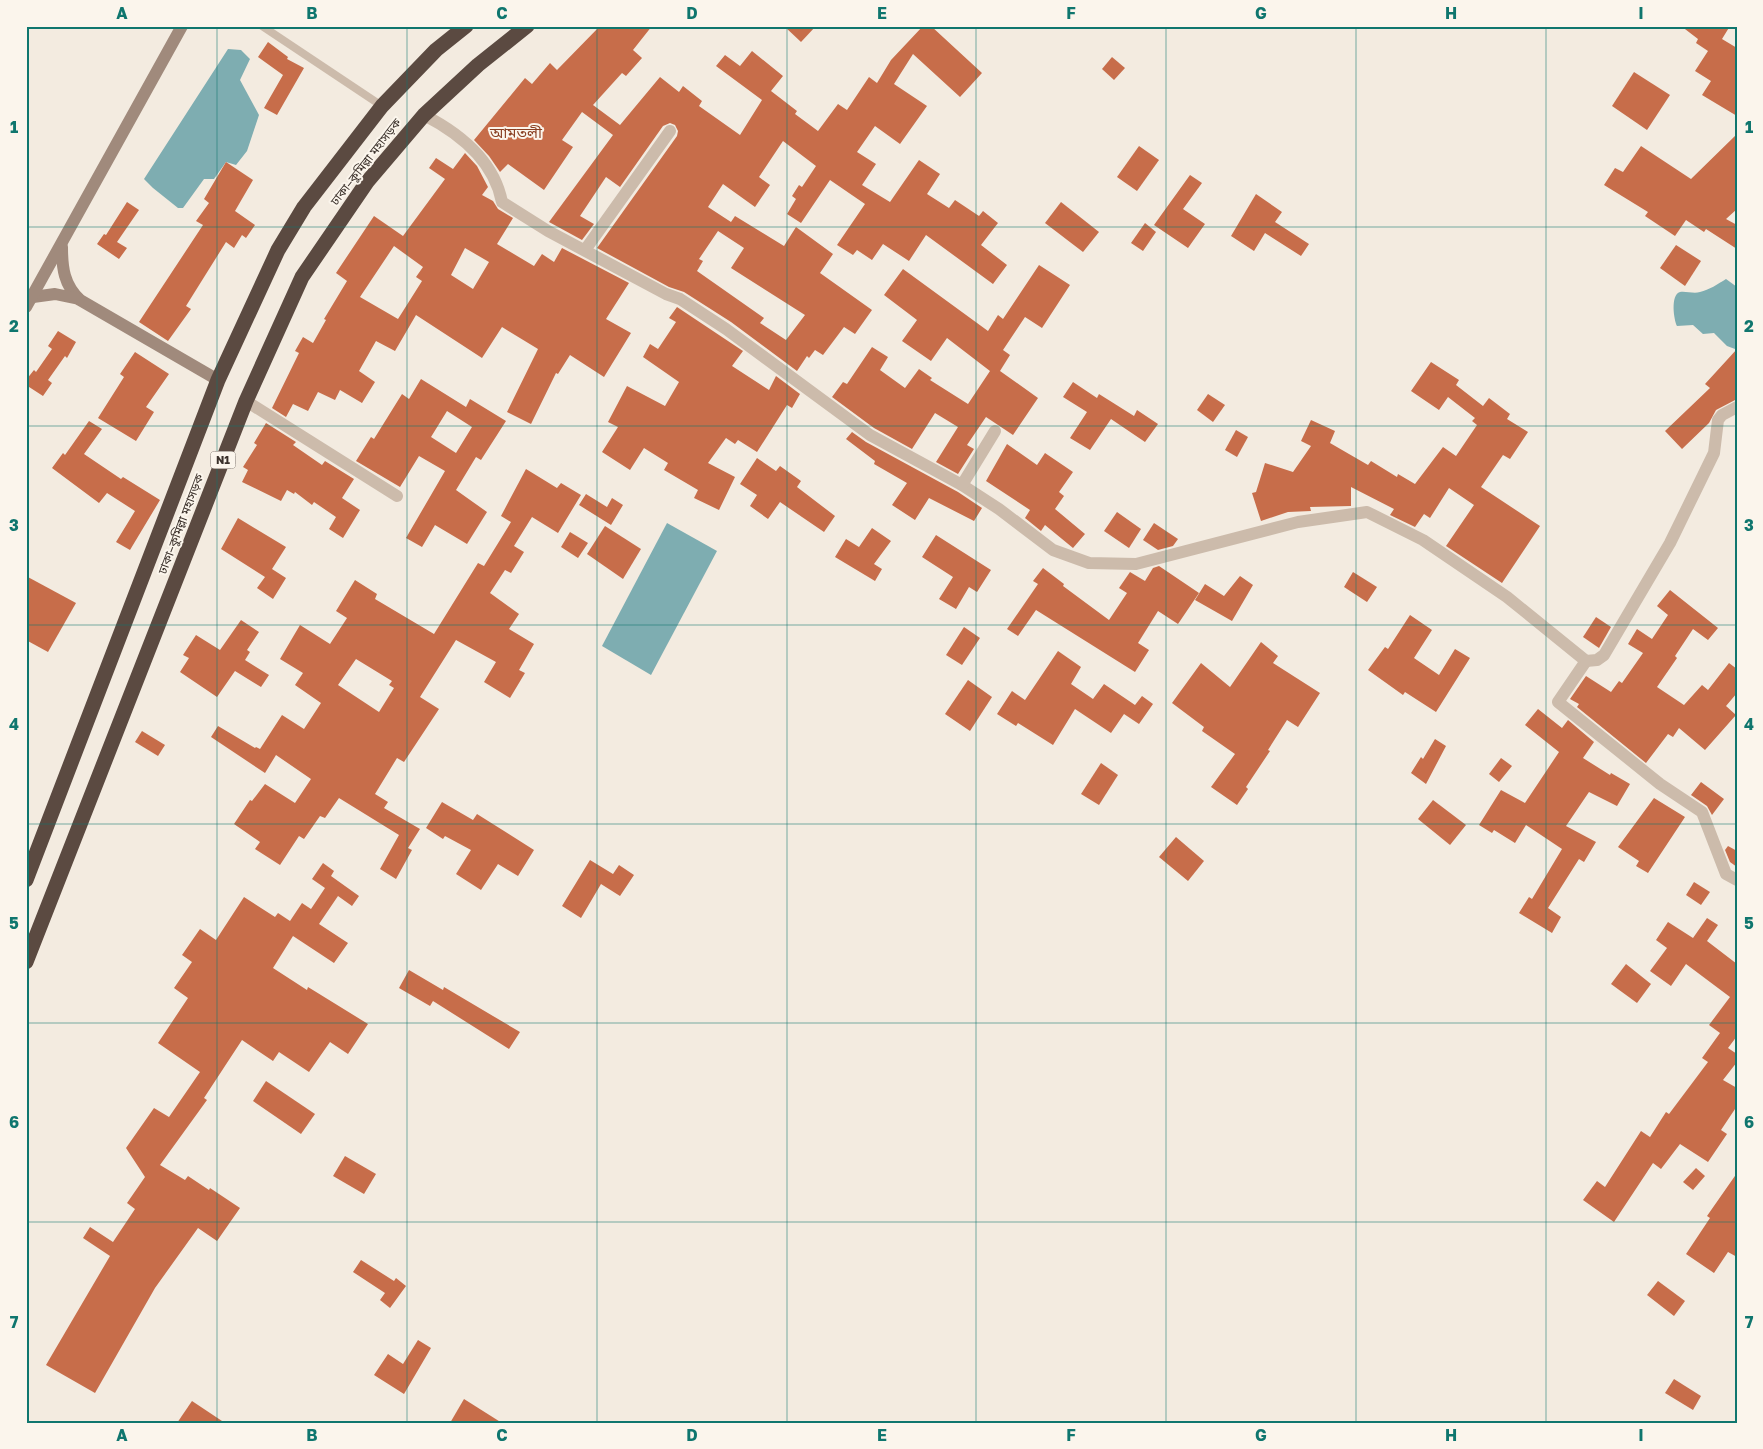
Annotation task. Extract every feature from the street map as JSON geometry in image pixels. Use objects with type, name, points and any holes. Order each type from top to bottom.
[{"type":"highway","name":"ঢাকা–কুমিল্লা মহাসড়ক","points":[[26,880],[218,380],[278,250],[304,208],[382,106],[436,50],[466,26]]},
{"type":"highway","name":"ঢাকা–কুমিল্লা মহাসড়ক","points":[[26,962],[246,401],[302,277],[367,182],[424,115],[478,65],[527,26]]},
{"type":"main road","points":[[29,302],[182,26]]},
{"type":"main road","points":[[62,243],[63,270],[72,292],[80,300],[218,380]]},
{"type":"main road","points":[[29,302],[55,294],[80,300]]},
{"type":"street","points":[[424,115],[450,128],[480,155],[499,191],[502,202],[548,231],[666,294],[680,299],[726,329],[870,435],[962,485],[999,509],[1052,550],[1089,563],[1136,564],[1298,522],[1366,512],[1430,545],[1507,598],[1586,661],[1597,660],[1604,655],[1670,543],[1714,453],[1718,420],[1722,415],[1737,407]]},
{"type":"street","points":[[585,250],[670,131]]},
{"type":"street","points":[[246,401],[397,496]]},
{"type":"street","points":[[962,485],[996,431]]},
{"type":"street","points":[[1586,661],[1558,702],[1660,784],[1702,812],[1726,874],[1737,880]]},
{"type":"lane","points":[[262,26],[382,106]]},
{"type":"water","points":[[228,49],[241,50],[250,59],[240,80],[259,115],[247,151],[236,165],[226,162],[214,179],[204,179],[183,208],[178,208],[144,179]]},
{"type":"water","points":[[1726,279],[1737,287],[1737,347],[1735,349],[1727,346],[1714,333],[1703,334],[1693,325],[1677,326],[1674,313],[1675,298],[1680,292],[1695,293],[1703,291]]},
{"type":"water","points":[[667,523],[717,551],[651,675],[602,646]]},
{"type":"building","points":[[600,26],[652,26],[633,50],[642,58],[626,76],[622,73],[593,105],[620,125],[660,77],[679,92],[683,86],[702,101],[699,106],[740,135],[762,100],[716,66],[725,55],[740,66],[752,51],[783,76],[771,91],[797,111],[795,114],[818,131],[838,104],[847,110],[869,77],[877,83],[891,60],[923,26],[931,26],[982,73],[960,97],[913,54],[894,84],[927,106],[900,144],[875,126],[857,152],[876,164],[862,185],[890,202],[919,160],[940,174],[927,194],[949,208],[955,200],[979,216],[983,211],[998,223],[981,245],[1007,265],[993,284],[926,235],[909,261],[883,244],[872,260],[857,250],[853,255],[837,245],[865,204],[830,180],[801,223],[787,214],[796,199],[792,196],[799,185],[802,187],[816,166],[783,141],[759,177],[770,185],[755,207],[723,184],[708,207],[731,222],[735,216],[784,246],[796,227],[833,254],[820,273],[872,310],[855,334],[844,327],[823,355],[815,350],[809,358],[807,356],[797,371],[731,322],[684,292],[669,287],[597,248],[677,136],[678,131],[675,125],[670,123],[663,126],[620,187],[606,177],[580,216],[594,224],[582,240],[549,222],[613,135],[582,112],[562,140],[573,147],[544,190],[508,164],[500,172],[489,156],[474,140],[525,78],[532,84],[550,63],[557,70]],"holes":[[[718,231],[744,248],[731,268],[805,315],[786,340],[760,323],[764,318],[697,271],[703,261],[699,259]]]},
{"type":"building","points":[[784,26],[816,26],[801,42]]},
{"type":"building","points":[[1681,26],[1730,26],[1722,39],[1737,48],[1737,116],[1702,95],[1711,81],[1695,71],[1708,51],[1696,43],[1698,39]]},
{"type":"building","points":[[268,42],[288,57],[287,59],[304,68],[277,115],[264,108],[283,75],[258,57]]},
{"type":"building","points":[[1112,57],[1125,68],[1114,80],[1102,69]]},
{"type":"building","points":[[1634,72],[1670,95],[1647,130],[1612,106]]},
{"type":"building","points":[[1737,134],[1737,209],[1726,219],[1737,225],[1737,249],[1706,229],[1704,232],[1686,220],[1675,236],[1645,216],[1648,212],[1604,185],[1615,168],[1623,172],[1641,146],[1691,179]]},
{"type":"building","points":[[1139,146],[1159,160],[1137,191],[1117,177]]},
{"type":"building","points":[[465,153],[477,166],[488,187],[482,195],[493,201],[498,209],[513,218],[497,244],[534,266],[542,254],[554,262],[562,248],[629,283],[606,319],[631,333],[604,377],[570,355],[558,374],[556,373],[531,424],[507,412],[538,349],[502,327],[482,358],[416,315],[395,351],[376,341],[359,371],[375,382],[362,403],[340,390],[335,400],[318,392],[308,411],[293,404],[286,417],[272,408],[299,353],[295,351],[303,337],[313,343],[326,320],[324,319],[347,281],[336,273],[374,216],[403,236],[445,179],[429,168],[436,158],[453,169]],"holes":[[[394,246],[423,267],[416,277],[422,281],[398,319],[360,297]],[[465,248],[489,262],[473,289],[451,275]]]},
{"type":"building","points":[[226,162],[253,180],[235,211],[255,225],[246,238],[242,235],[234,248],[226,242],[186,306],[191,309],[168,341],[139,322],[203,225],[196,221],[209,203],[204,199]]},
{"type":"building","points":[[1190,175],[1202,183],[1183,209],[1205,224],[1188,248],[1154,225]]},
{"type":"building","points":[[1256,194],[1282,212],[1275,222],[1309,244],[1301,256],[1265,233],[1254,251],[1231,236]]},
{"type":"building","points":[[127,202],[139,210],[117,242],[127,248],[119,259],[97,244],[104,234],[106,235]]},
{"type":"building","points":[[1061,202],[1099,232],[1083,252],[1045,223]]},
{"type":"building","points":[[1145,223],[1156,232],[1143,251],[1131,243]]},
{"type":"building","points":[[1676,245],[1701,261],[1685,286],[1660,268]]},
{"type":"building","points":[[1039,265],[1070,285],[1042,328],[1025,317],[1003,350],[1010,355],[1000,371],[1038,398],[1013,435],[986,417],[967,445],[974,449],[958,474],[936,462],[958,427],[935,413],[912,449],[874,428],[832,397],[843,382],[847,384],[872,347],[888,357],[880,370],[905,388],[919,369],[932,378],[930,380],[968,404],[990,371],[947,338],[931,361],[902,341],[917,320],[884,295],[903,269],[988,331],[998,315],[1003,319]]},
{"type":"building","points":[[677,307],[743,351],[732,366],[769,390],[776,376],[800,394],[792,408],[787,405],[757,452],[738,440],[735,444],[726,438],[708,463],[735,477],[719,510],[694,498],[698,490],[664,470],[668,463],[644,448],[630,470],[602,452],[618,427],[608,422],[627,386],[665,406],[679,382],[643,357],[650,344],[658,349],[676,322],[669,318]]},
{"type":"building","points":[[58,331],[76,342],[67,358],[65,356],[48,380],[52,383],[43,396],[26,385],[26,380],[34,370],[36,372],[52,349],[48,346]]},
{"type":"building","points":[[1737,349],[1737,399],[1716,410],[1709,423],[1682,449],[1665,431],[1710,388],[1705,384]]},
{"type":"building","points":[[135,352],[169,374],[146,407],[154,412],[136,441],[98,418],[124,377],[120,374]]},
{"type":"building","points":[[1431,362],[1459,380],[1456,385],[1483,406],[1489,398],[1510,414],[1507,419],[1528,432],[1510,459],[1503,455],[1481,487],[1540,526],[1502,583],[1446,546],[1474,505],[1449,488],[1430,518],[1424,514],[1415,527],[1390,515],[1394,509],[1351,487],[1351,506],[1310,507],[1311,511],[1288,512],[1261,521],[1252,493],[1256,492],[1265,463],[1293,472],[1311,446],[1301,441],[1311,420],[1335,431],[1330,443],[1368,465],[1371,461],[1397,477],[1398,474],[1415,484],[1443,447],[1456,456],[1477,425],[1472,421],[1475,418],[1448,397],[1439,410],[1411,391]]},
{"type":"building","points":[[421,379],[466,407],[470,399],[506,421],[481,460],[476,457],[456,490],[487,512],[467,544],[435,525],[422,547],[406,538],[445,471],[419,456],[400,487],[356,461],[371,437],[374,439],[402,394],[409,399]],"holes":[[[447,411],[472,427],[456,453],[431,437]]]},
{"type":"building","points":[[1073,382],[1097,398],[1099,394],[1134,416],[1137,410],[1158,424],[1145,442],[1111,419],[1090,450],[1070,438],[1087,412],[1063,397]]},
{"type":"building","points":[[1208,394],[1225,405],[1213,422],[1197,410]]},
{"type":"building","points":[[89,421],[102,429],[84,454],[121,479],[123,477],[160,500],[130,550],[116,542],[135,511],[107,493],[99,503],[52,468],[63,453],[65,455]]},
{"type":"building","points":[[266,423],[296,442],[293,445],[322,465],[325,461],[354,479],[342,498],[360,510],[343,538],[329,529],[336,517],[314,502],[312,505],[295,492],[294,494],[287,490],[281,501],[242,482],[248,470],[243,467],[257,445],[254,443]]},
{"type":"building","points":[[1236,430],[1248,437],[1237,457],[1225,450]]},
{"type":"building","points":[[852,432],[866,442],[958,492],[982,508],[974,521],[929,498],[915,520],[892,505],[907,483],[874,464],[875,461],[846,439]]},
{"type":"building","points":[[1007,444],[1037,465],[1045,453],[1073,472],[1059,492],[1064,496],[1055,509],[1085,534],[1073,548],[1045,525],[1041,531],[1025,518],[1030,510],[986,481]]},
{"type":"building","points":[[757,458],[776,471],[780,466],[801,481],[797,487],[835,516],[824,532],[780,502],[768,519],[750,506],[757,495],[740,484]]},
{"type":"building","points":[[526,469],[557,488],[561,483],[581,495],[558,533],[532,517],[514,546],[524,552],[511,573],[505,570],[490,593],[519,614],[509,629],[534,644],[519,670],[525,673],[510,698],[484,682],[496,662],[456,640],[420,697],[439,709],[404,762],[397,758],[375,794],[388,802],[384,808],[420,829],[408,848],[412,850],[396,879],[380,869],[399,835],[339,798],[325,818],[320,816],[304,839],[299,836],[280,865],[255,849],[260,842],[234,824],[250,800],[252,801],[265,784],[295,803],[311,779],[276,755],[265,773],[211,737],[218,726],[255,748],[260,749],[282,715],[304,729],[321,703],[295,685],[303,673],[280,659],[300,625],[330,644],[347,618],[336,611],[355,580],[377,594],[375,599],[434,634],[478,563],[484,566],[511,522],[501,516]],"holes":[[[356,659],[392,681],[389,685],[394,688],[379,712],[338,685]]]},
{"type":"building","points":[[586,494],[607,507],[612,498],[623,505],[611,525],[579,505]]},
{"type":"building","points":[[1117,512],[1141,529],[1129,548],[1104,531]]},
{"type":"building","points":[[238,518],[286,547],[272,569],[286,578],[273,599],[257,588],[265,577],[221,549]]},
{"type":"building","points":[[1154,523],[1178,539],[1173,546],[1158,550],[1143,540]]},
{"type":"building","points":[[605,526],[641,549],[623,579],[587,554]]},
{"type":"building","points":[[872,528],[891,541],[874,564],[882,569],[875,581],[835,557],[846,539],[859,547]]},
{"type":"building","points":[[570,532],[588,543],[578,558],[561,547]]},
{"type":"building","points":[[936,535],[991,570],[977,592],[969,587],[956,609],[939,599],[953,577],[922,557]]},
{"type":"building","points":[[1159,566],[1199,593],[1178,624],[1158,611],[1138,643],[1149,650],[1135,672],[1036,610],[1018,636],[1007,629],[1038,584],[1033,581],[1043,568],[1064,584],[1063,586],[1109,620],[1127,593],[1119,588],[1130,572],[1145,581],[1153,568]]},
{"type":"building","points":[[1353,572],[1377,587],[1367,602],[1344,587]]},
{"type":"building","points":[[26,576],[76,603],[48,652],[26,640]]},
{"type":"building","points":[[1240,576],[1253,585],[1232,621],[1195,600],[1205,584],[1224,596]]},
{"type":"building","points":[[1670,590],[1718,628],[1708,640],[1693,629],[1675,656],[1677,658],[1657,687],[1684,705],[1702,685],[1708,690],[1729,663],[1737,669],[1737,693],[1726,706],[1736,715],[1705,750],[1679,728],[1673,737],[1668,734],[1646,763],[1577,707],[1579,704],[1570,699],[1586,676],[1611,692],[1619,681],[1622,683],[1643,653],[1628,644],[1637,629],[1652,639],[1668,615],[1657,606]]},
{"type":"building","points":[[1410,615],[1432,630],[1414,658],[1439,675],[1455,649],[1470,658],[1436,712],[1405,692],[1403,695],[1368,670],[1385,647],[1388,649]]},
{"type":"building","points":[[1596,617],[1611,627],[1599,648],[1583,637]]},
{"type":"building","points":[[241,620],[259,632],[247,650],[250,652],[245,660],[269,675],[261,687],[235,671],[217,697],[180,672],[189,658],[183,655],[196,635],[220,650]]},
{"type":"building","points":[[964,627],[980,638],[962,665],[946,655]]},
{"type":"building","points":[[1261,642],[1278,656],[1273,663],[1320,693],[1298,727],[1287,720],[1237,805],[1211,787],[1235,754],[1202,731],[1204,727],[1172,703],[1201,663],[1230,687]]},
{"type":"building","points":[[1058,651],[1081,667],[1071,684],[1093,699],[1104,684],[1135,705],[1142,696],[1153,704],[1139,724],[1124,714],[1111,733],[1075,709],[1053,745],[1018,723],[1016,726],[997,714],[1012,691],[1025,700]]},
{"type":"building","points":[[968,680],[992,697],[970,731],[945,714]]},
{"type":"building","points":[[1538,709],[1562,728],[1568,720],[1594,742],[1583,758],[1610,775],[1611,773],[1630,784],[1617,806],[1589,792],[1566,826],[1596,842],[1584,862],[1579,859],[1548,908],[1561,917],[1552,933],[1519,913],[1529,897],[1532,899],[1562,849],[1526,825],[1515,843],[1494,830],[1492,833],[1479,825],[1501,790],[1525,803],[1559,752],[1525,725]]},
{"type":"building","points":[[142,731],[165,745],[158,756],[135,742]]},
{"type":"building","points":[[1435,739],[1446,746],[1426,784],[1411,773],[1421,757],[1423,759]]},
{"type":"building","points":[[1501,758],[1512,766],[1499,782],[1489,774]]},
{"type":"building","points":[[1101,763],[1118,775],[1099,805],[1081,794]]},
{"type":"building","points":[[1701,782],[1724,799],[1712,815],[1707,806],[1691,795]]},
{"type":"building","points":[[1654,798],[1685,817],[1648,873],[1636,866],[1639,861],[1618,847]]},
{"type":"building","points":[[1433,800],[1466,825],[1450,845],[1418,819]]},
{"type":"building","points":[[442,802],[473,820],[477,814],[534,850],[518,876],[498,864],[481,890],[456,874],[471,850],[445,836],[443,839],[426,828]]},
{"type":"building","points":[[1176,837],[1204,861],[1188,881],[1159,857]]},
{"type":"building","points":[[1728,846],[1737,851],[1737,867],[1730,862],[1725,850]]},
{"type":"building","points":[[590,860],[613,874],[619,865],[634,875],[620,896],[601,884],[581,918],[562,906]]},
{"type":"building","points":[[323,863],[334,871],[331,876],[359,896],[352,906],[338,896],[319,924],[348,943],[334,963],[293,936],[273,968],[307,990],[308,987],[368,1024],[348,1054],[330,1042],[309,1072],[279,1052],[273,1061],[242,1040],[204,1098],[207,1100],[160,1165],[185,1180],[188,1176],[240,1208],[217,1241],[198,1228],[155,1288],[95,1393],[46,1365],[110,1256],[83,1238],[90,1227],[113,1242],[135,1209],[127,1203],[145,1177],[126,1148],[154,1108],[169,1117],[200,1072],[158,1043],[188,998],[174,988],[192,962],[182,955],[200,929],[216,940],[244,897],[275,917],[278,913],[290,921],[302,903],[311,909],[325,888],[312,879]]},
{"type":"building","points":[[1694,882],[1710,892],[1701,905],[1686,895]]},
{"type":"building","points":[[1707,918],[1718,925],[1707,941],[1737,964],[1737,1036],[1728,1048],[1737,1054],[1737,1062],[1723,1080],[1737,1088],[1737,1106],[1721,1130],[1727,1134],[1708,1162],[1680,1144],[1661,1169],[1653,1163],[1614,1222],[1583,1200],[1597,1181],[1605,1187],[1641,1131],[1650,1137],[1666,1112],[1669,1114],[1708,1062],[1702,1058],[1720,1033],[1709,1025],[1730,997],[1686,964],[1671,986],[1650,971],[1667,948],[1656,940],[1668,922],[1693,938]]},
{"type":"building","points":[[1626,964],[1651,984],[1637,1003],[1611,984]]},
{"type":"building","points":[[409,970],[443,990],[444,987],[520,1032],[509,1049],[433,1001],[430,1006],[399,988]]},
{"type":"building","points":[[266,1081],[315,1114],[301,1134],[253,1101]]},
{"type":"building","points":[[345,1156],[376,1174],[364,1194],[333,1176]]},
{"type":"building","points":[[1696,1168],[1705,1176],[1693,1190],[1683,1182]]},
{"type":"building","points":[[1737,1173],[1737,1257],[1728,1252],[1714,1273],[1686,1254],[1710,1218],[1707,1216]]},
{"type":"building","points":[[361,1260],[394,1281],[396,1278],[406,1286],[390,1308],[380,1300],[385,1293],[353,1272]]},
{"type":"building","points":[[1658,1281],[1685,1301],[1674,1316],[1647,1295]]},
{"type":"building","points":[[418,1340],[431,1348],[404,1394],[374,1375],[388,1354],[403,1364]]},
{"type":"building","points":[[1674,1379],[1701,1396],[1693,1410],[1665,1393]]},
{"type":"building","points":[[464,1399],[502,1423],[450,1423]]},
{"type":"building","points":[[192,1401],[225,1423],[177,1423]]},
{"type":"district","name":"আমতলী","points":[[516,133]]}]
